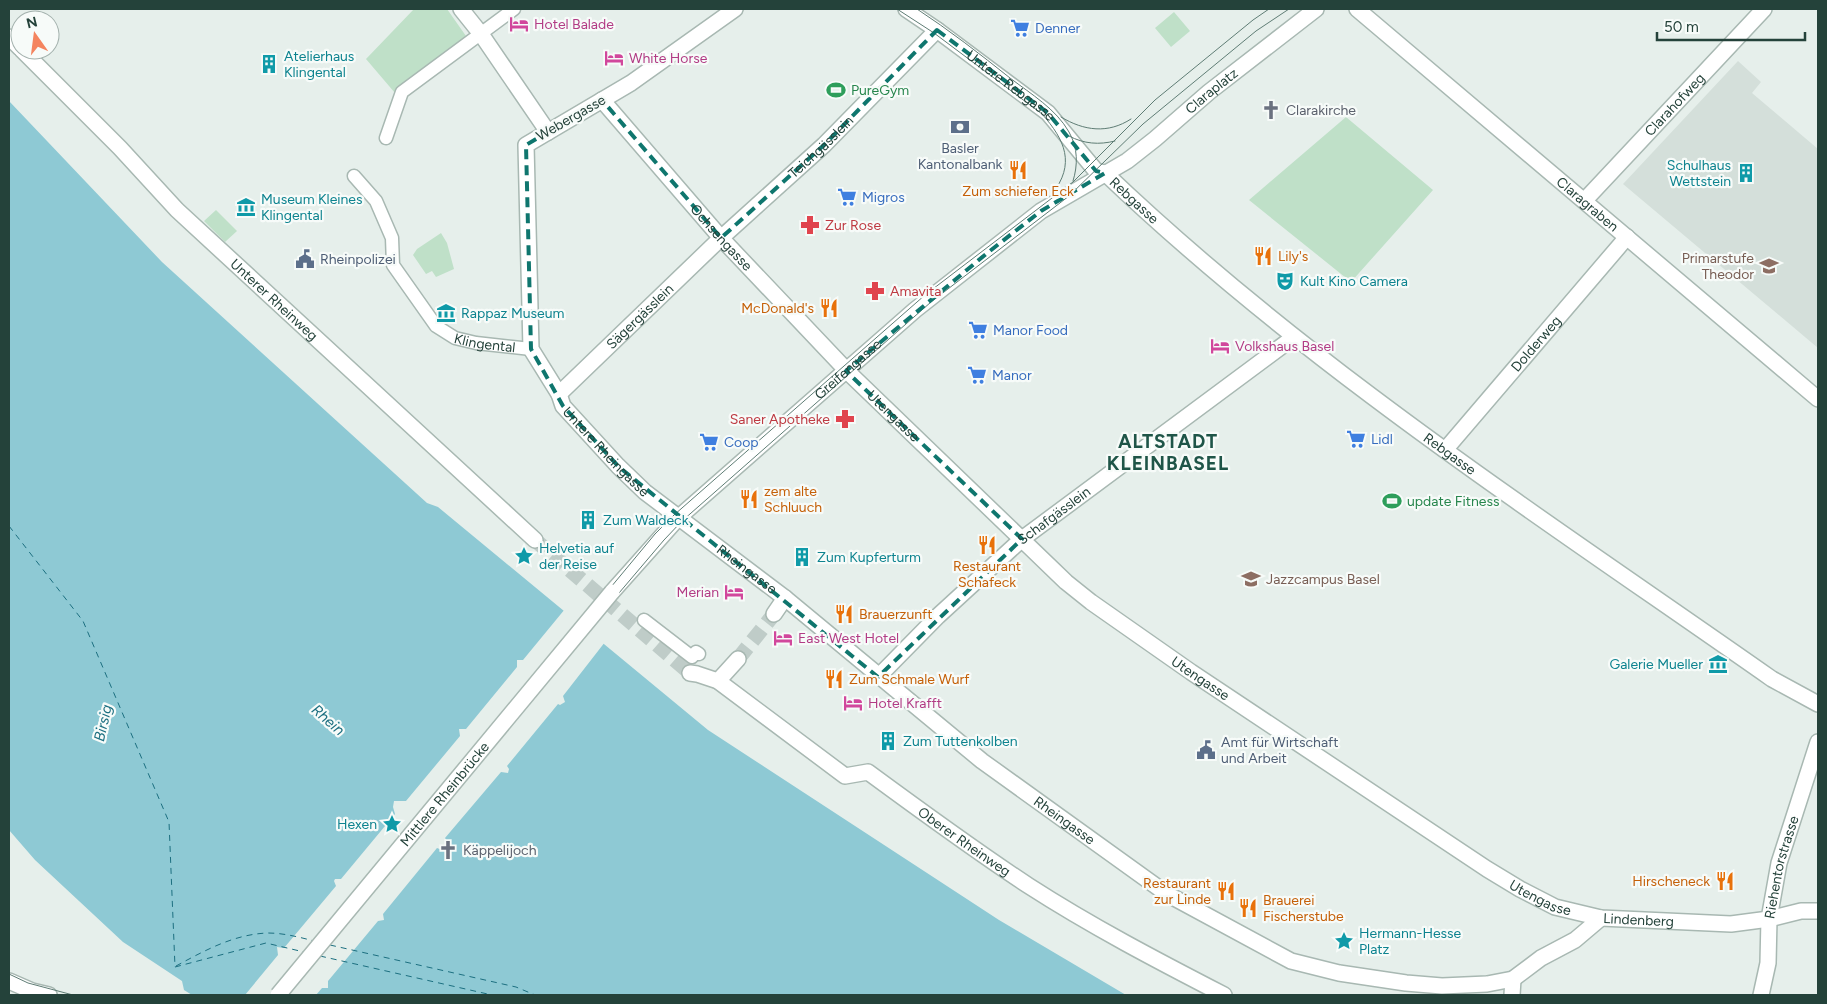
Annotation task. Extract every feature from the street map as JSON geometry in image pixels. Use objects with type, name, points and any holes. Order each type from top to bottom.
[{"type":"street","points":[[461,9],[481,34],[548,132]]},
{"type":"street","points":[[386,138],[402,92],[514,9]]},
{"type":"street","name":"Webergasse","points":[[531,349],[526,145],[631,83],[735,9]]},
{"type":"street","name":"Untere Rebgasse","points":[[906,9],[1048,113],[1096,171],[1105,173]]},
{"type":"street","name":"Claraplatz","points":[[1105,173],[1128,161],[1209,92],[1316,9]]},
{"type":"street","name":"Claragraben","points":[[1357,9],[1818,399]]},
{"type":"street","name":"Clarahofweg","points":[[1585,200],[1764,9]]},
{"type":"street","name":"Teichgässlein","points":[[721,238],[824,145],[937,30]]},
{"type":"street","name":"Unterer Rheinweg","points":[[32,60],[107,135],[177,210],[535,540]]},
{"type":"street","name":"Ochsengasse","points":[[602,100],[721,238],[847,370]]},
{"type":"street","name":"Rebgasse","points":[[1105,173],[1157,221],[1294,337],[1445,450],[1772,679],[1818,704]]},
{"type":"street","name":"Greifengasse","points":[[612,592],[678,518],[915,310],[1041,211],[1105,173]]},
{"type":"street","name":"Klingental","points":[[354,176],[376,201],[392,238],[394,265],[436,326],[455,338],[476,343],[531,349]]},
{"type":"street","name":"Dolderweg","points":[[1445,450],[1627,237]]},
{"type":"street","name":"Sägergässlein","points":[[559,394],[721,238]]},
{"type":"street","name":"Schafgässlein","points":[[878,677],[938,616],[1022,539],[1294,337]]},
{"type":"street","name":"Untere Rheingasse","points":[[531,349],[559,394],[563,406],[618,466],[645,492],[678,518]]},
{"type":"street","name":"Utengasse","points":[[847,370],[1066,582],[1090,602],[1191,672],[1487,869],[1554,907],[1601,918]]},
{"type":"street","name":"Rheingasse","points":[[678,518],[785,598],[982,762],[1167,894],[1291,961],[1339,974],[1442,986],[1487,984],[1513,979]]},
{"type":"street","name":"Mittlere Rheinbrücke","points":[[278,995],[612,592]]},
{"type":"street","points":[[774,614],[785,598]]},
{"type":"street","points":[[644,620],[692,657],[696,652],[699,654]]},
{"type":"street","points":[[690,673],[718,681],[738,659]]},
{"type":"street","name":"Oberer Rheinweg","points":[[718,681],[845,776],[868,772],[940,825],[1030,886],[1139,951],[1224,995]]},
{"type":"street","name":"Riehentorstrasse","points":[[1761,995],[1768,963],[1770,919],[1779,864],[1818,742]]},
{"type":"street","name":"Lindenberg","points":[[1513,979],[1541,958],[1575,940],[1601,918],[1731,924],[1770,919],[1801,911],[1818,910]]},
{"type":"street","points":[[1512,995],[1513,979]]},
{"type":"street","points":[[9,981],[30,993],[49,995]]},
{"type":"highlighted area","points":[[937,30],[1048,113],[1096,171],[1105,173],[1041,211],[986,254],[846,371],[1022,539],[878,677],[619,467],[563,406],[531,349],[526,145],[602,100],[721,238],[824,145]]},
{"type":"shaded area","name":"Primarstufe Theodor","points":[[1738,61],[1761,82],[1752,93],[1818,149],[1818,348],[1623,184]]},
{"type":"green space","points":[[414,9],[447,9],[466,36],[395,93],[366,59]]},
{"type":"green space","points":[[1174,12],[1190,31],[1171,47],[1155,28]]},
{"type":"green space","points":[[1346,117],[1433,190],[1351,282],[1249,200]]},
{"type":"green space","points":[[216,210],[237,231],[225,242],[204,221]]},
{"type":"green space","points":[[441,233],[447,243],[454,269],[436,277],[432,271],[426,274],[413,255],[417,249]]},
{"type":"water","points":[[9,101],[162,262],[427,503],[438,507],[708,730],[999,920],[1126,995],[192,995],[184,990],[182,981],[123,942],[35,860],[9,830]]},
{"type":"pier","points":[[565,609],[605,642],[563,696],[565,702],[560,705],[558,704],[507,766],[509,769],[508,773],[501,772],[445,838],[448,842],[442,850],[437,848],[383,914],[384,920],[378,921],[328,981],[328,988],[322,988],[316,995],[245,995],[278,955],[277,947],[284,948],[336,886],[335,879],[341,879],[395,814],[394,801],[406,801],[460,736],[459,729],[466,729],[517,667],[517,660],[523,660]]},
{"type":"ferry route","points":[[9,526],[83,621],[169,822],[175,967]]},
{"type":"ferry route","points":[[176,966],[220,944],[243,936],[268,933],[314,941]]},
{"type":"ferry route","points":[[175,967],[266,943],[304,952]]},
{"type":"ferry route","points":[[330,945],[516,987],[535,995]]},
{"type":"ferry route","points":[[320,956],[492,995]]},
{"type":"tunnel","points":[[535,540],[690,673]]},
{"type":"tunnel","points":[[738,659],[774,614]]},
{"type":"tram line","points":[[897,9],[934,33],[1042,114],[1057,133],[1065,152],[1064,172],[1052,194]]},
{"type":"tram line","points":[[917,9],[976,51],[1042,102],[1057,116],[1069,132],[1076,150],[1076,169],[1073,181]]},
{"type":"tram line","points":[[273,995],[655,534],[674,515],[925,295],[1073,182],[1155,100],[1269,9]]},
{"type":"tram line","points":[[284,995],[619,593],[682,521],[931,302],[1069,196],[1143,124],[1256,31],[1289,9]]},
{"type":"tram line","points":[[1061,117],[1078,125],[1096,129],[1114,127],[1131,119]]},
{"type":"tram line","points":[[1069,136],[1080,141],[1092,143],[1115,141]]},
{"type":"tram line","points":[[9,974],[28,983],[73,995]]},
{"type":"place","name":"Hotel Balade","points":[[519,24]]},
{"type":"place","name":"Denner","points":[[1020,28]]},
{"type":"place","name":"White Horse","points":[[614,58]]},
{"type":"place","name":"Atelierhaus Klingental","points":[[269,64]]},
{"type":"place","name":"PureGym","points":[[836,90]]},
{"type":"place","name":"Clarakirche","points":[[1271,110]]},
{"type":"place","name":"Basler Kantonalbank","points":[[960,127]]},
{"type":"place","name":"Zum schiefen Eck","points":[[1018,170]]},
{"type":"place","name":"Schulhaus Wettstein","points":[[1746,173]]},
{"type":"place","name":"Migros","points":[[847,197]]},
{"type":"place","name":"Museum Kleines Klingental","points":[[246,207]]},
{"type":"place","name":"Zur Rose","points":[[810,225]]},
{"type":"place","name":"Lily's","points":[[1263,256]]},
{"type":"place","name":"Rheinpolizei","points":[[305,259]]},
{"type":"place","name":"Primarstufe Theodor","points":[[1769,266]]},
{"type":"place","name":"Kult Kino Camera","points":[[1285,281]]},
{"type":"place","name":"Amavita","points":[[875,291]]},
{"type":"place","name":"McDonald's","points":[[829,308]]},
{"type":"place","name":"Rappaz Museum","points":[[446,313]]},
{"type":"place","name":"Manor Food","points":[[978,330]]},
{"type":"place","name":"Volkshaus Basel","points":[[1220,346]]},
{"type":"place","name":"Manor","points":[[977,375]]},
{"type":"place","name":"Saner Apotheke","points":[[845,419]]},
{"type":"place","name":"Lidl","points":[[1356,439]]},
{"type":"place","name":"Coop","points":[[709,442]]},
{"type":"place","name":"zem alte Schluuch","points":[[749,499]]},
{"type":"place","name":"update Fitness","points":[[1392,501]]},
{"type":"place","name":"Zum Waldeck","points":[[588,520]]},
{"type":"place","name":"Restaurant Schafeck","points":[[987,545]]},
{"type":"place","name":"Helvetia auf der Reise","points":[[524,556]]},
{"type":"place","name":"Zum Kupferturm","points":[[802,557]]},
{"type":"place","name":"Jazzcampus Basel","points":[[1251,579]]},
{"type":"place","name":"Merian","points":[[734,592]]},
{"type":"place","name":"Brauerzunft","points":[[844,614]]},
{"type":"place","name":"East West Hotel","points":[[783,638]]},
{"type":"place","name":"Galerie Mueller","points":[[1718,664]]},
{"type":"place","name":"Zum Schmale Wurf","points":[[834,679]]},
{"type":"place","name":"Hotel Krafft","points":[[853,703]]},
{"type":"place","name":"Zum Tuttenkolben","points":[[888,741]]},
{"type":"place","name":"Amt für Wirtschaft und Arbeit","points":[[1206,750]]},
{"type":"place","name":"Hexen","points":[[392,824]]},
{"type":"place","name":"Käppelijoch","points":[[448,850]]},
{"type":"place","name":"Hirscheneck","points":[[1725,881]]},
{"type":"place","name":"Restaurant zur Linde","points":[[1226,891]]},
{"type":"place","name":"Brauerei Fischerstube","points":[[1248,908]]},
{"type":"place","name":"Hermann-Hesse Platz","points":[[1344,941]]},
{"type":"district","name":"ALTSTADT KLEINBASEL","points":[[1168,452]]},
{"type":"water label","name":"Rhein","points":[[328,720]]},
{"type":"water label","name":"Birsig","points":[[103,723]]}]
